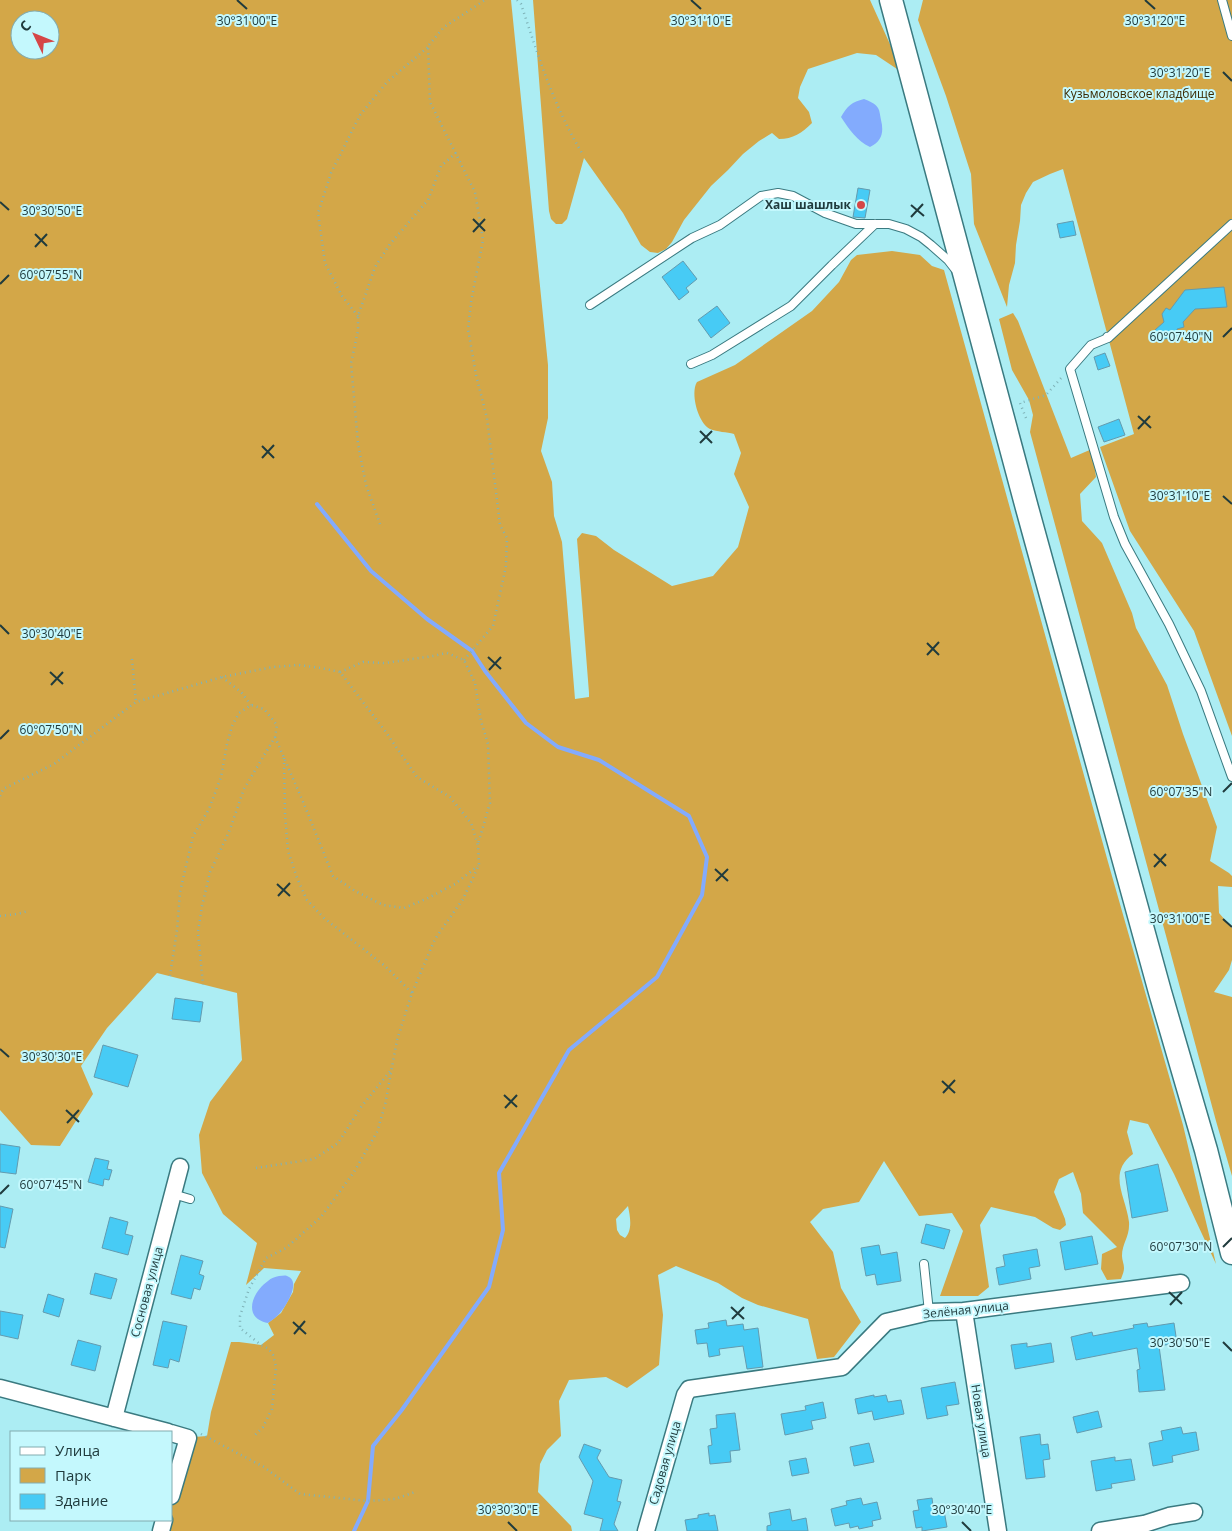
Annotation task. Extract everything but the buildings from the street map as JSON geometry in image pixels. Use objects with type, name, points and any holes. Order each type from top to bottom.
[{"type":"main road","points":[[891,0],[1144,935],[1206,1150],[1232,1251]]},
{"type":"street","name":"Сосновая улица","points":[[114,1418],[180,1167]]},
{"type":"street","name":"Зелёная улица","points":[[685,1395],[689,1389],[693,1388],[842,1367],[886,1322],[929,1312],[964,1311],[1180,1283]]},
{"type":"street","name":"Новая улица","points":[[964,1311],[998,1531]]},
{"type":"street","points":[[0,1388],[163,1431]]},
{"type":"street","name":"Садовая улица","points":[[646,1531],[685,1395]]},
{"type":"street","points":[[172,1433],[193,1435],[172,1493]]},
{"type":"street","points":[[1100,1531],[1144,1527],[1169,1516],[1194,1512]]},
{"type":"lane","points":[[1222,0],[1232,36]]},
{"type":"lane","points":[[590,305],[692,238],[720,225],[761,196],[778,193],[793,196],[825,213],[856,224],[889,224],[906,229],[921,237],[948,260],[968,287]]},
{"type":"lane","points":[[691,364],[712,355],[791,306],[875,224]]},
{"type":"lane","points":[[1232,224],[1108,337],[1091,345],[1070,369],[1114,517],[1125,544],[1169,624],[1201,691],[1232,777]]},
{"type":"lane","points":[[173,1194],[190,1199]]},
{"type":"lane","points":[[924,1264],[929,1312]]},
{"type":"path","points":[[358,316],[342,296],[325,263],[318,213],[331,173],[360,115],[387,82],[428,46],[444,27],[484,0]]},
{"type":"path","points":[[519,1],[543,72],[569,132],[582,153]]},
{"type":"path","points":[[428,46],[430,102],[476,192],[482,240],[468,329],[476,375],[487,418],[500,525],[507,538],[506,566],[492,626],[464,660]]},
{"type":"path","points":[[380,524],[366,485],[358,444],[352,363],[358,331],[358,316],[375,267],[390,244],[428,200],[441,166],[456,154]]},
{"type":"path","points":[[1026,418],[1020,403],[1046,394],[1070,369]]},
{"type":"path","points":[[0,796],[2,789],[54,764],[136,702],[222,677],[273,667],[299,665],[340,672],[363,662],[385,663],[447,653],[464,660],[475,683],[481,721],[488,744],[490,803],[478,846]]},
{"type":"path","points":[[132,659],[136,702]]},
{"type":"path","points":[[253,1437],[263,1427],[272,1409],[276,1367],[273,1355],[269,1349],[240,1328],[240,1316],[249,1289],[266,1258],[286,1248],[321,1217],[354,1172],[377,1132],[385,1105],[398,1040],[412,993],[435,939],[463,899],[479,865],[478,846],[471,823],[450,797],[417,777],[340,672]]},
{"type":"path","points":[[203,985],[198,932],[210,872],[229,832],[244,789],[275,737],[276,725],[264,709],[251,706],[241,692],[222,677]]},
{"type":"path","points":[[170,976],[177,930],[180,892],[193,836],[209,809],[221,777],[232,726],[239,713],[251,706]]},
{"type":"path","points":[[275,737],[334,876],[355,891],[383,905],[404,908],[455,884],[479,865]]},
{"type":"path","points":[[284,757],[288,850],[306,900],[324,918],[385,966],[412,993]]},
{"type":"path","points":[[0,916],[28,911]]},
{"type":"path","points":[[256,1168],[314,1159],[338,1142],[361,1107],[392,1069]]},
{"type":"path","points":[[193,1435],[264,1467],[300,1494],[368,1501],[395,1499],[415,1492]]},
{"type":"green space","points":[[0,0],[511,0],[548,365],[548,418],[541,451],[552,482],[554,516],[562,542],[575,699],[589,697],[577,539],[582,533],[596,536],[614,550],[672,586],[713,576],[738,547],[749,507],[734,474],[741,453],[734,434],[710,429],[702,421],[696,407],[694,393],[697,382],[735,365],[812,311],[839,282],[851,260],[857,255],[892,251],[920,255],[932,266],[944,270],[1183,1125],[1216,1264],[1174,1174],[1148,1124],[1130,1120],[1127,1132],[1133,1154],[1125,1161],[1120,1177],[1120,1186],[1129,1222],[1122,1251],[1124,1268],[1121,1279],[1107,1280],[1101,1269],[1102,1254],[1117,1247],[1083,1213],[1081,1194],[1073,1172],[1059,1179],[1054,1192],[1066,1225],[1060,1230],[1035,1217],[991,1207],[980,1225],[989,1287],[978,1296],[940,1296],[963,1231],[952,1213],[919,1216],[884,1161],[859,1202],[823,1209],[810,1222],[833,1252],[841,1288],[861,1322],[834,1357],[817,1359],[808,1319],[758,1305],[742,1298],[718,1283],[676,1266],[658,1275],[663,1315],[659,1365],[627,1388],[606,1377],[569,1380],[559,1401],[561,1436],[547,1450],[540,1464],[538,1492],[571,1526],[572,1531],[155,1531],[172,1521],[172,1469],[181,1438],[207,1436],[211,1412],[231,1342],[261,1345],[274,1335],[268,1323],[281,1313],[293,1292],[294,1284],[301,1271],[264,1268],[246,1285],[257,1243],[223,1214],[202,1173],[199,1135],[210,1102],[242,1060],[237,993],[157,973],[107,1028],[81,1066],[93,1094],[60,1146],[31,1145],[0,1110]],"holes":[[[628,1206],[630,1227],[625,1238],[617,1230],[616,1219]]]},
{"type":"green space","points":[[533,0],[870,0],[903,73],[876,55],[857,53],[808,69],[800,87],[798,98],[809,112],[812,123],[793,137],[779,139],[772,133],[759,141],[711,186],[684,220],[666,249],[658,253],[650,252],[641,245],[623,213],[584,158],[567,219],[562,224],[556,224],[551,219]]},
{"type":"green space","name":"Кузьмоловское кладбище","points":[[923,0],[1232,0],[1232,736],[1194,631],[1130,531],[1100,447],[1134,434],[1063,169],[1033,182],[1021,205],[1015,263],[1009,285],[1007,307],[974,224],[971,174],[946,96],[918,20]]},
{"type":"green space","points":[[1013,313],[1018,321],[1071,458],[1092,449],[1096,477],[1080,494],[1082,521],[1102,543],[1132,613],[1136,628],[1167,685],[1217,827],[1210,861],[1232,876],[1232,887],[1218,886],[1219,913],[1232,928],[1232,960],[1229,970],[1214,992],[1232,997],[1232,1176],[1030,432],[1033,415],[1029,400],[1012,370],[999,319]]},
{"type":"water","points":[[864,99],[874,103],[878,108],[882,124],[880,139],[870,147],[857,138],[841,117],[850,105]]},
{"type":"water","points":[[286,1276],[291,1279],[293,1288],[283,1310],[268,1323],[255,1316],[252,1304],[262,1286],[270,1279]]},
{"type":"waterway","points":[[317,504],[371,571],[427,619],[472,651],[485,671],[526,723],[558,747],[599,760],[689,816],[707,857],[702,895],[657,977],[569,1050],[499,1173],[503,1230],[489,1287],[401,1411],[373,1446],[368,1501],[354,1531]]},
{"type":"place","name":"Хаш шашлык","points":[[861,205]]}]
